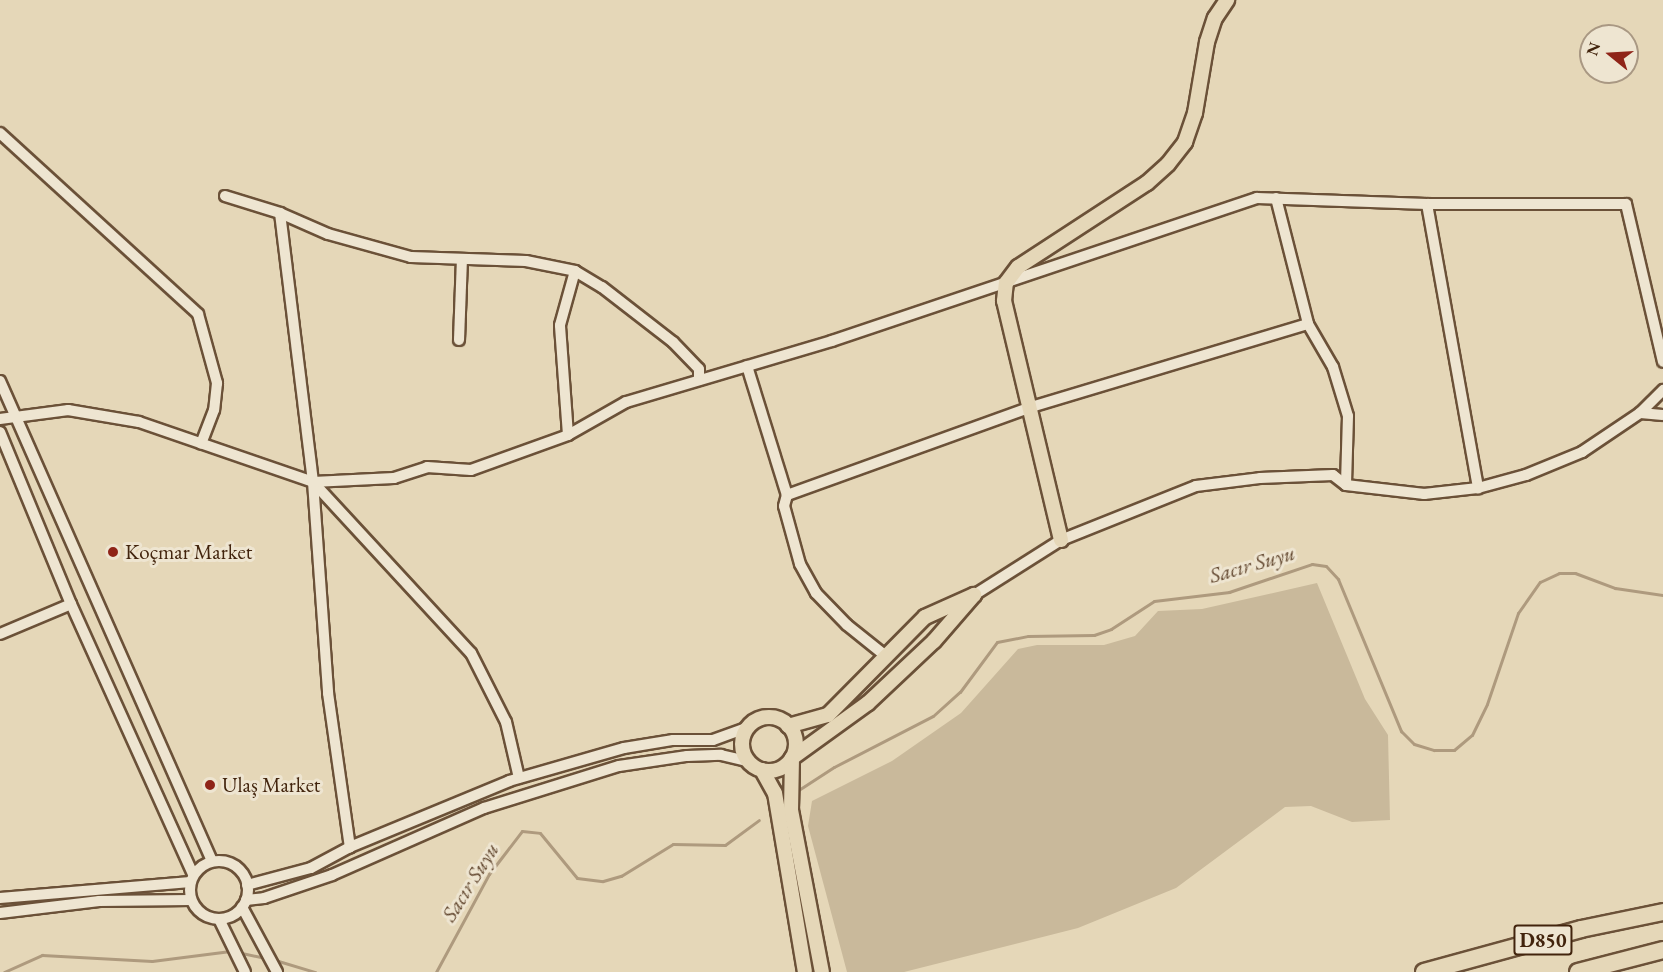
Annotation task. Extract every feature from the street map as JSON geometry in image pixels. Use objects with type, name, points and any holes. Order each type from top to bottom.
[{"type":"highway","name":"D850","points":[[1424,972],[1581,929],[1663,912]]},
{"type":"highway","name":"D850","points":[[1578,972],[1663,950]]},
{"type":"main road","points":[[1062,540],[1004,301],[1005,284],[1018,267],[1147,183],[1168,164],[1185,142],[1195,113],[1207,42],[1215,18],[1227,0]]},
{"type":"main road","points":[[805,972],[775,793],[762,770],[747,760],[742,744],[748,727],[764,718],[788,726],[828,715],[925,617],[974,595]]},
{"type":"main road","points":[[762,770],[779,769],[868,703],[934,641],[974,595]]},
{"type":"main road","points":[[788,726],[795,741],[792,758],[791,810],[822,972]]},
{"type":"street","points":[[0,133],[198,314],[217,383],[214,410],[201,444]]},
{"type":"street","points":[[225,196],[280,213],[328,234],[411,257],[526,261],[575,271],[602,287],[673,342],[699,369],[699,380]]},
{"type":"street","points":[[0,419],[68,410],[140,422],[313,482],[394,478],[427,467],[471,470],[568,435],[626,402],[1005,284],[1202,214],[1257,198],[1426,204],[1626,204],[1663,363]]},
{"type":"street","points":[[1276,198],[1308,324],[1333,367],[1348,416],[1346,485]]},
{"type":"street","points":[[1426,204],[1478,488]]},
{"type":"street","points":[[280,213],[313,482],[328,693],[350,848]]},
{"type":"street","points":[[459,340],[462,260]]},
{"type":"street","points":[[568,435],[560,325],[575,271]]},
{"type":"street","points":[[787,495],[1031,407],[1308,324]]},
{"type":"street","points":[[747,366],[787,495],[784,506],[800,564],[816,593],[847,626],[887,657]]},
{"type":"street","points":[[0,381],[212,861]]},
{"type":"street","points":[[974,595],[1062,540],[1196,486],[1260,478],[1333,475],[1346,485],[1424,494],[1478,488],[1526,475],[1582,452],[1640,413],[1663,390]]},
{"type":"street","points":[[1640,413],[1663,415]]},
{"type":"street","points":[[0,432],[71,604],[192,878],[191,900],[202,914],[219,919],[244,971]]},
{"type":"street","points":[[313,482],[471,652],[506,722],[519,778]]},
{"type":"street","points":[[0,634],[71,604]]},
{"type":"street","points":[[248,885],[311,868],[350,848],[519,778],[624,748],[673,740],[713,740],[748,727]]},
{"type":"street","points":[[219,919],[244,904],[332,876],[484,808],[619,766],[687,756],[721,755],[747,760]]},
{"type":"street","points":[[0,898],[192,878],[212,861],[231,863],[244,876],[248,885],[244,904],[276,972]]},
{"type":"street","points":[[0,914],[99,901],[191,900]]},
{"type":"shaded area","points":[[1317,583],[1365,699],[1388,735],[1390,820],[1352,822],[1311,806],[1285,807],[1176,888],[1078,928],[904,972],[847,972],[808,826],[812,801],[892,761],[961,713],[1018,649],[1037,645],[1104,645],[1135,636],[1158,611],[1202,609]]},
{"type":"waterway","name":"Sacır Suyu","points":[[797,791],[834,767],[933,716],[960,692],[997,642],[1028,636],[1094,635],[1111,629],[1154,601],[1229,592],[1312,564],[1326,566],[1338,579],[1401,731],[1414,744],[1434,750],[1454,750],[1472,735],[1487,704],[1518,613],[1540,582],[1559,573],[1575,573],[1615,588],[1663,595]]},
{"type":"waterway","name":"Sacır Suyu","points":[[436,972],[489,874],[522,831],[540,833],[577,878],[603,881],[621,876],[673,844],[725,845],[759,820]]},
{"type":"waterway","name":"Sacır Suyu","points":[[4,972],[42,955],[152,961],[230,951]]},
{"type":"waterway","name":"Sacır Suyu","points":[[237,952],[266,958]]},
{"type":"waterway","name":"Sacır Suyu","points":[[275,960],[315,972]]},
{"type":"place","name":"Koçmar Market","points":[[113,552]]},
{"type":"place","name":"Ulaş Market","points":[[210,785]]}]
